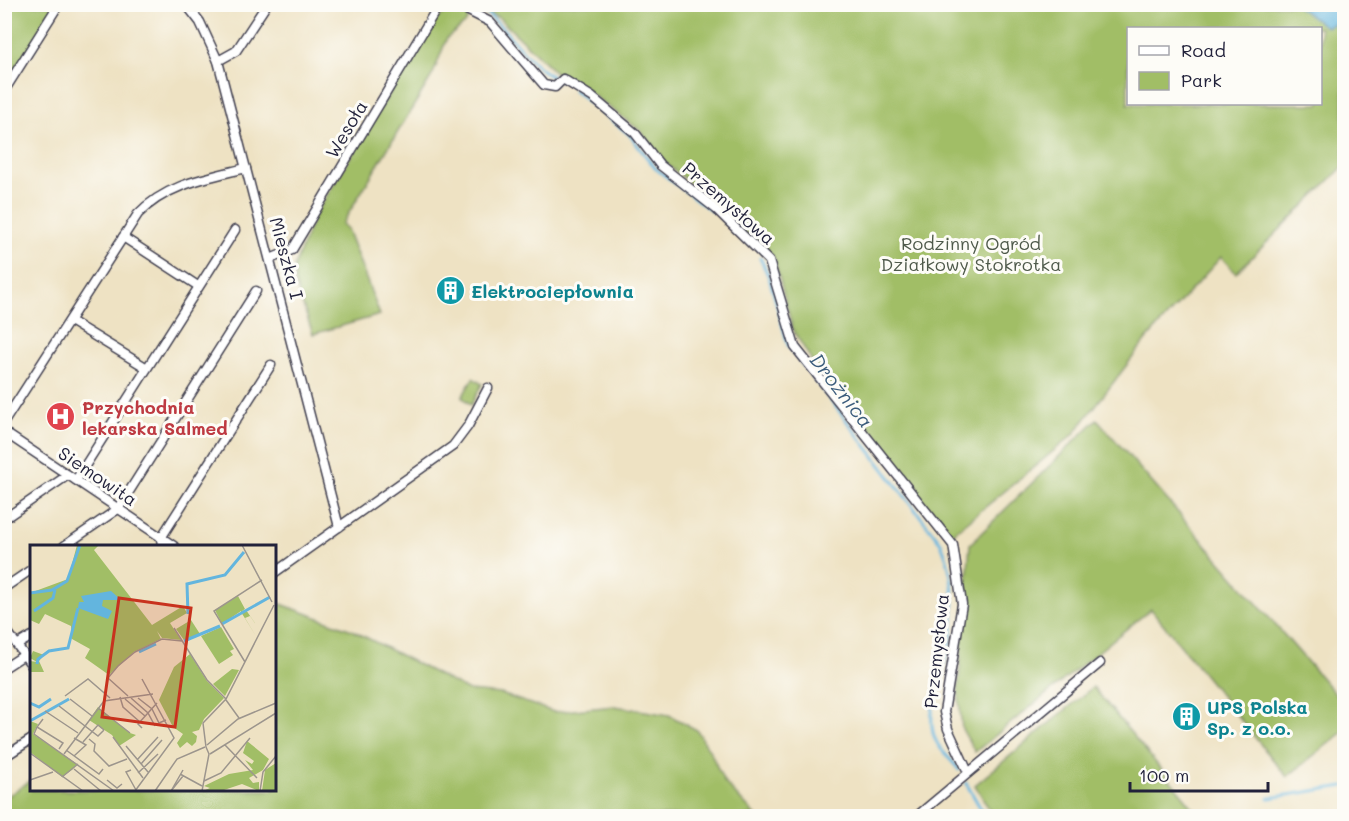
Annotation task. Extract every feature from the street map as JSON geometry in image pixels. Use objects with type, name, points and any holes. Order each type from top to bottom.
[{"type":"street","points":[[4,91],[59,4]]},
{"type":"street","name":"Mieszka I","points":[[186,4],[200,22],[219,61],[339,527]]},
{"type":"street","points":[[219,61],[236,51],[267,4]]},
{"type":"street","name":"Wesoła","points":[[270,259],[292,250],[431,18],[442,4]]},
{"type":"street","name":"Przemysłowa","points":[[455,4],[490,22],[544,85],[555,87],[562,79],[592,97],[635,133],[660,165],[716,209],[769,261],[795,347],[953,545],[962,604],[944,712],[948,729],[968,772]]},
{"type":"street","points":[[4,422],[138,214],[152,199],[167,190],[246,168]]},
{"type":"street","points":[[4,519],[72,477],[147,368],[235,230]]},
{"type":"street","points":[[123,237],[198,286]]},
{"type":"street","points":[[65,545],[118,509],[256,291]]},
{"type":"street","points":[[70,321],[147,368]]},
{"type":"street","points":[[161,542],[271,365]]},
{"type":"street","points":[[276,572],[453,446],[468,426],[488,388]]},
{"type":"street","name":"Siemowita","points":[[4,432],[118,509],[161,542]]},
{"type":"street","points":[[4,588],[30,570]]},
{"type":"street","points":[[4,627],[30,663]]},
{"type":"street","points":[[17,645],[30,637]]},
{"type":"street","points":[[4,668],[24,655]]},
{"type":"street","points":[[917,816],[1100,663]]},
{"type":"street","points":[[4,758],[30,740]]},
{"type":"green space","points":[[4,5],[60,5],[4,94]]},
{"type":"green space","name":"Rodzinny Ogród Działkowy Stokrotka","points":[[479,5],[1344,5],[1344,166],[1236,273],[1221,257],[1146,340],[1073,435],[950,536],[813,363],[793,330],[774,258],[714,202],[660,159],[641,131],[571,79],[556,73],[499,18],[477,9]]},
{"type":"green space","points":[[455,10],[469,17],[465,24],[447,38],[433,74],[342,224],[347,229],[380,315],[313,334],[295,283],[294,267],[313,218],[433,22],[446,12]]},
{"type":"green space","points":[[473,378],[482,384],[471,405],[462,397]]},
{"type":"green space","points":[[1097,419],[1344,704],[1344,731],[1287,777],[1151,609],[975,752],[962,729],[958,691],[970,544]]},
{"type":"green space","points":[[281,604],[352,630],[469,691],[501,694],[554,712],[615,706],[669,715],[697,730],[711,753],[724,782],[756,816],[5,816],[5,798],[30,781],[30,791],[276,791],[276,606]]},
{"type":"green space","points":[[1093,687],[1200,816],[993,816],[975,785]]},
{"type":"water","points":[[1295,5],[1344,5],[1344,20],[1326,27]]},
{"type":"waterway","name":"Drożnica","points":[[473,4],[496,22],[534,63],[557,80]]},
{"type":"waterway","name":"Drożnica","points":[[574,90],[629,134],[655,168],[712,211]]},
{"type":"waterway","name":"Drożnica","points":[[760,258],[769,277],[788,345],[941,543],[949,566],[953,590],[953,614],[951,638],[933,703],[932,729],[938,745],[959,770]]},
{"type":"waterway","name":"Drożnica","points":[[966,783],[985,816]]},
{"type":"waterway","points":[[1269,798],[1344,786]]},
{"type":"place","name":"Elektrociepłownia","points":[[450,291]]},
{"type":"place","name":"Przychodnia lekarska Salmed","points":[[61,417]]},
{"type":"place","name":"UPS Polska Sp. z o.o.","points":[[1186,717]]}]
